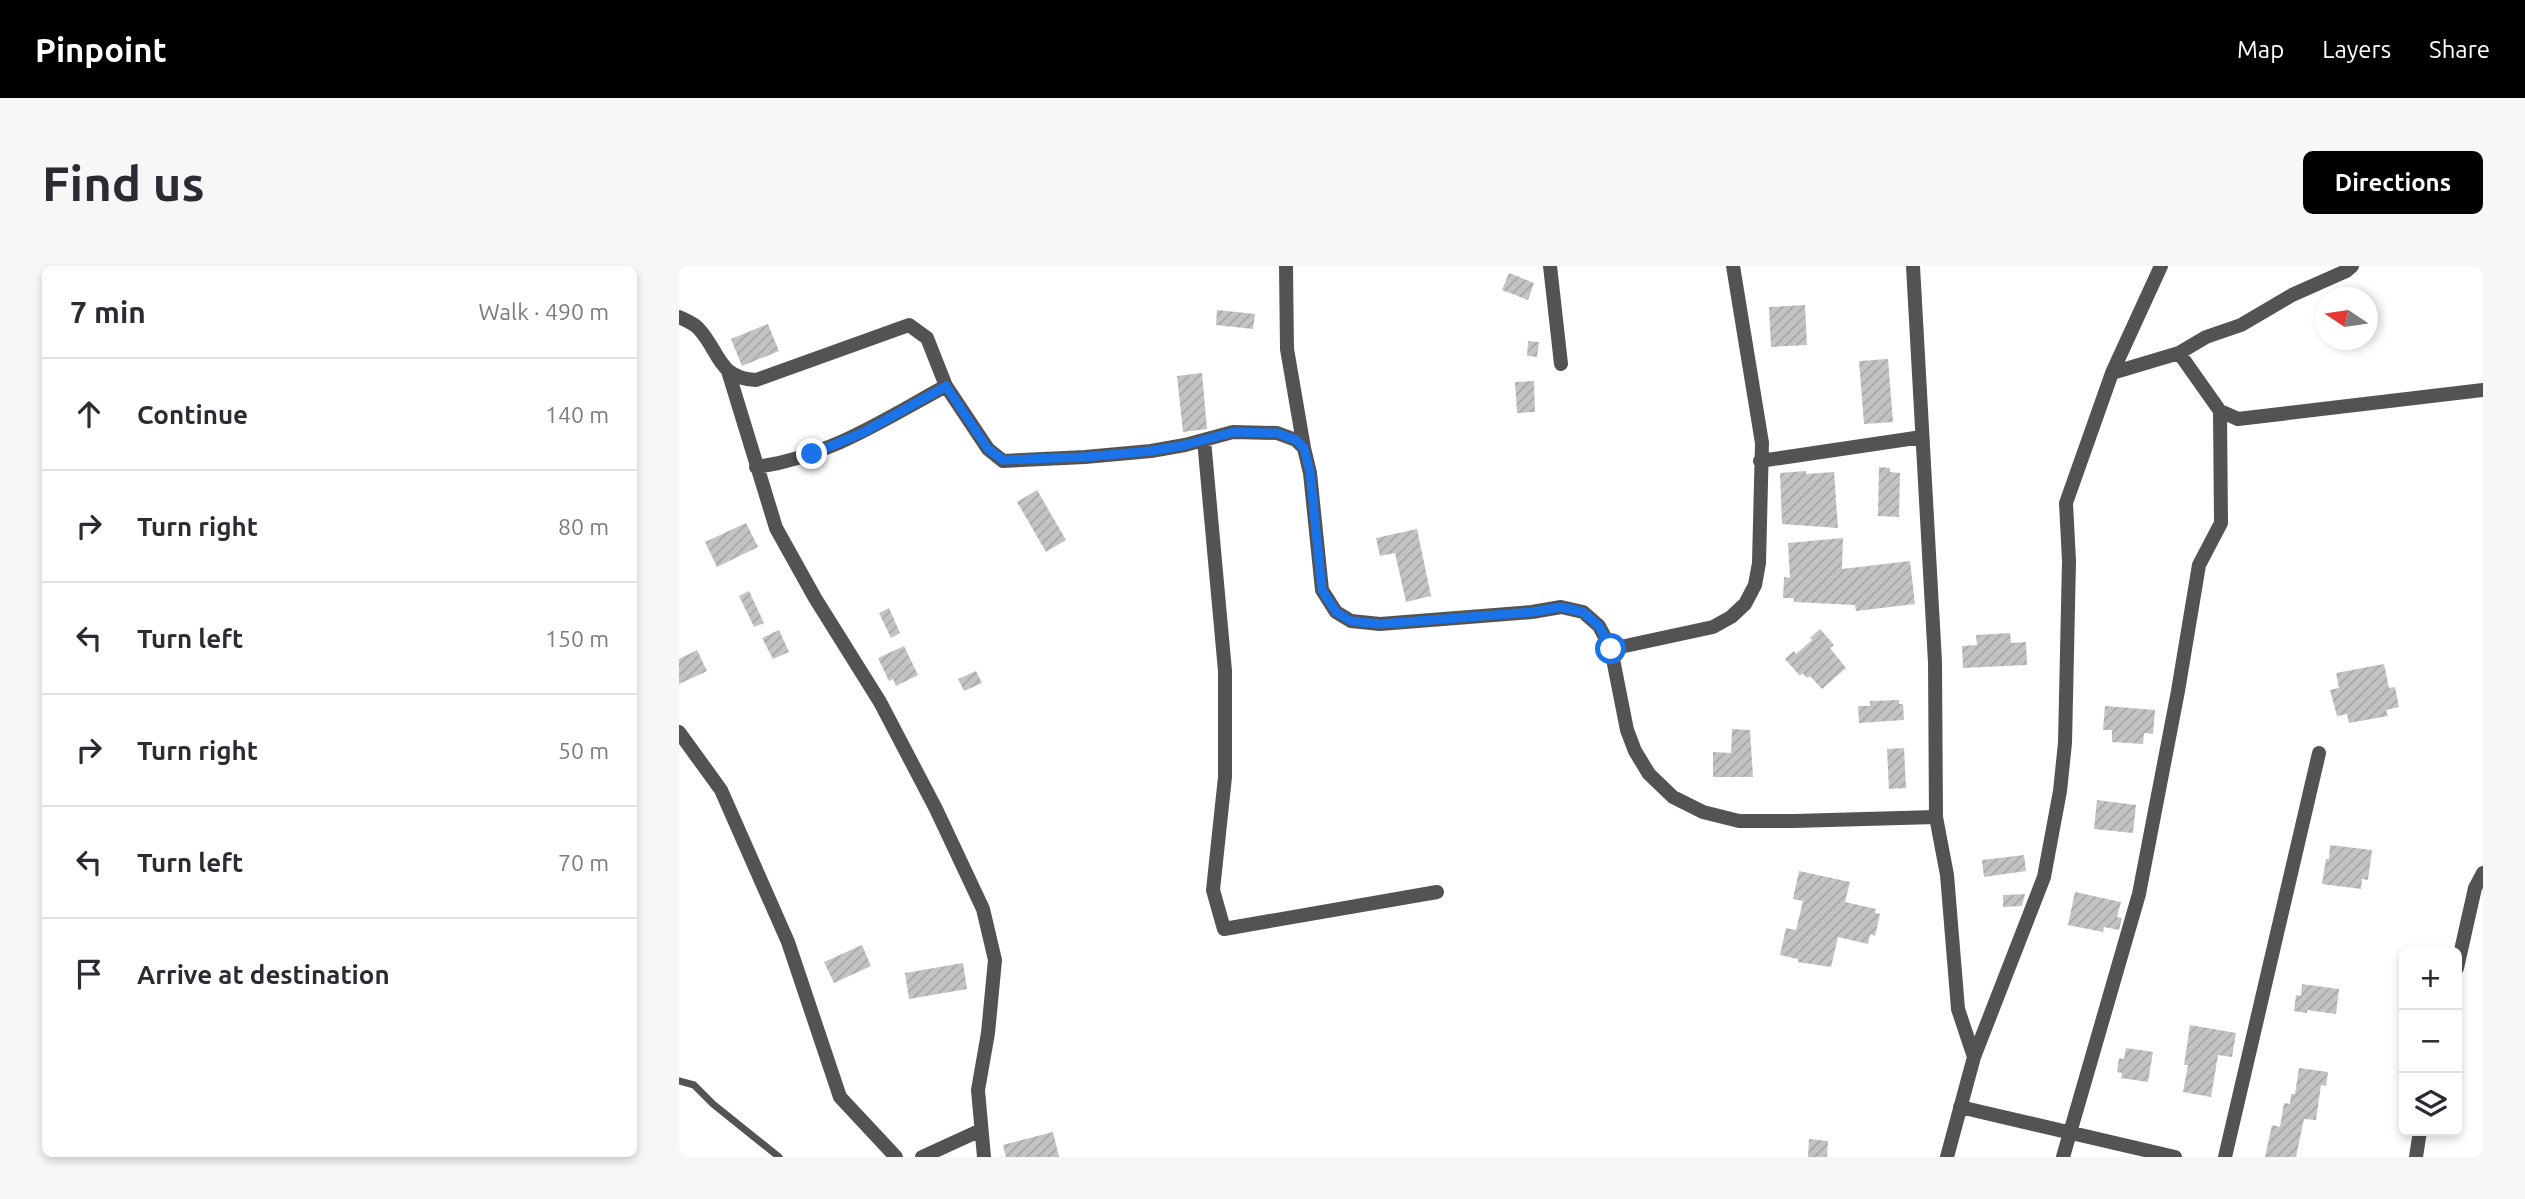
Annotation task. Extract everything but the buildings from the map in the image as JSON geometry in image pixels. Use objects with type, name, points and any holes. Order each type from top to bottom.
[{"type":"street","points":[[1286,266],[1287,349],[1310,472],[1322,590],[1336,612],[1351,621],[1380,624],[1532,612],[1561,607],[1583,612],[1599,626],[1611,649],[1627,730],[1635,751],[1649,774],[1672,797],[1703,812],[1739,821],[1936,817]]},
{"type":"street","points":[[1550,266],[1561,364]]},
{"type":"street","points":[[1611,649],[1713,627],[1731,617],[1745,604],[1755,585],[1759,563],[1762,443],[1733,266]]},
{"type":"street","points":[[1913,266],[1935,662],[1936,817],[1947,875],[1958,1009],[1974,1057]]},
{"type":"street","points":[[1947,1157],[1974,1057],[2044,877],[2060,790],[2065,743],[2069,561],[2066,503],[2112,373],[2161,266]]},
{"type":"street","points":[[2112,373],[2179,353],[2206,337],[2241,325],[2352,266]]},
{"type":"street","points":[[679,317],[697,326],[728,371],[776,528],[815,598],[880,702],[936,809],[983,909],[995,960],[988,1033],[978,1090],[984,1157]]},
{"type":"street","points":[[728,371],[740,379],[756,380],[909,325],[927,338],[946,386],[988,449],[1003,460],[1151,451],[1233,432],[1277,433],[1296,440],[1304,448]]},
{"type":"street","points":[[2179,353],[2220,411],[2238,419],[2483,390]]},
{"type":"street","points":[[757,467],[787,463],[864,432],[946,386]]},
{"type":"street","points":[[2063,1157],[2139,894],[2199,565],[2221,523],[2220,411]]},
{"type":"street","points":[[1760,461],[1922,437]]},
{"type":"street","points":[[1204,440],[1226,671],[1225,777],[1213,890],[1224,929],[1437,892]]},
{"type":"street","points":[[679,732],[721,790],[788,943],[840,1097],[896,1157]]},
{"type":"street","points":[[2225,1157],[2319,753]]},
{"type":"street","points":[[2462,947],[2475,888],[2483,873]]},
{"type":"street","points":[[1960,1107],[2175,1157]]},
{"type":"street","points":[[922,1157],[981,1130]]},
{"type":"street","points":[[2416,1157],[2419,1136]]},
{"type":"lane","points":[[679,1081],[694,1085],[713,1104],[779,1157]]},
{"type":"route","points":[[812,454],[864,432],[946,386],[988,449],[1003,460],[1151,451],[1233,432],[1277,433],[1296,440],[1304,448],[1310,472],[1322,590],[1336,612],[1351,621],[1380,624],[1532,612],[1561,607],[1583,612],[1599,626],[1611,649]]}]
